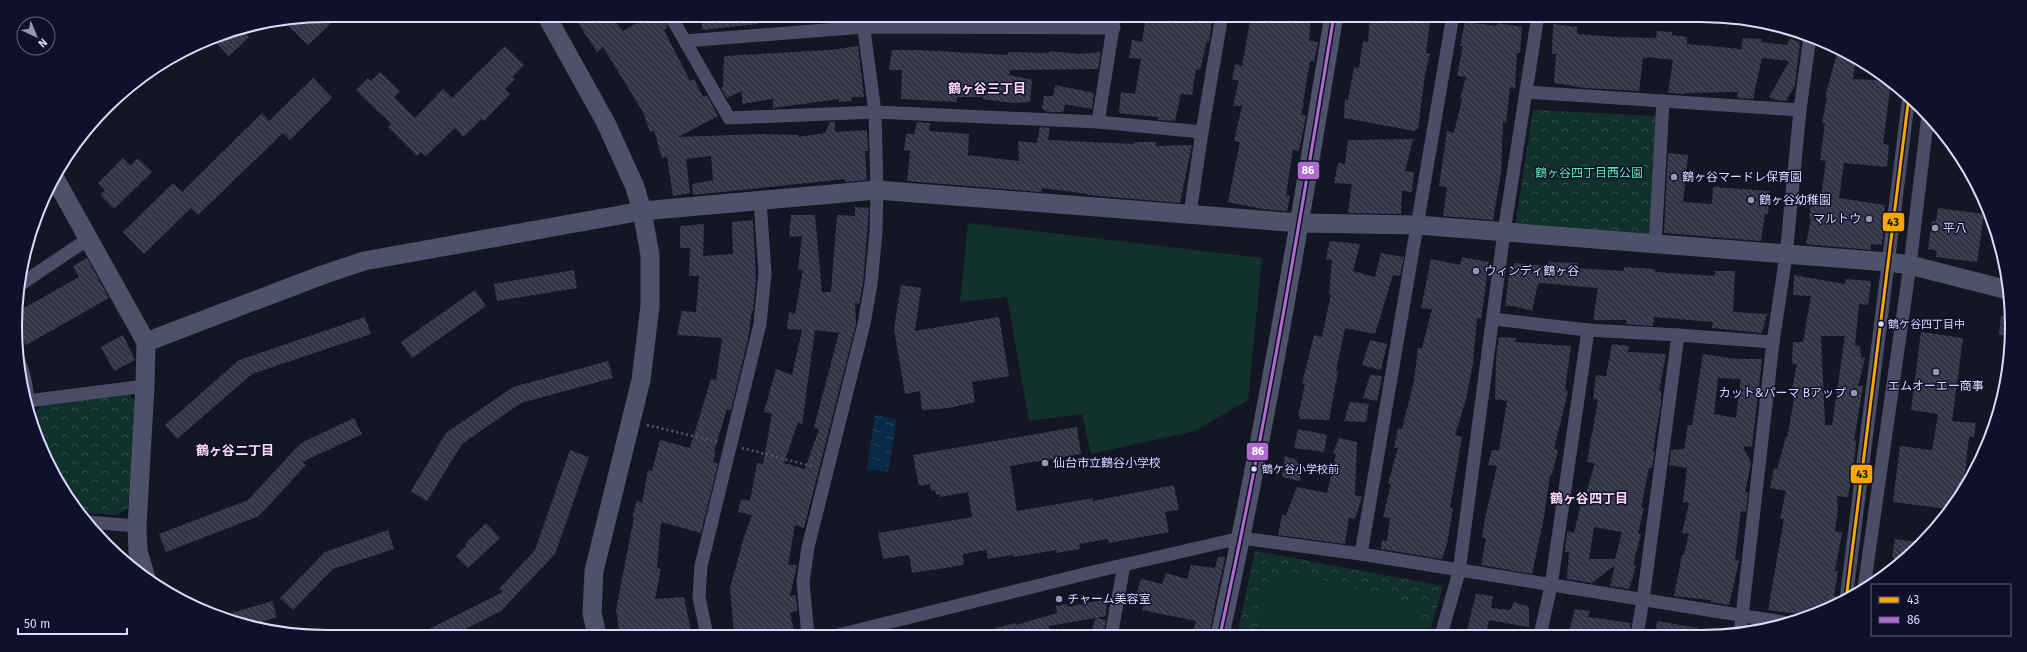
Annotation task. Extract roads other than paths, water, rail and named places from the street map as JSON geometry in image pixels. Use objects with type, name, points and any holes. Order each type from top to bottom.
[{"type":"street","points":[[550,22],[606,123],[635,187],[642,211],[650,255],[650,306],[641,380],[594,571],[592,613],[596,630]]},
{"type":"street","points":[[674,22],[729,118],[875,112],[1098,122],[1202,132]]},
{"type":"street","points":[[686,41],[854,22]]},
{"type":"street","points":[[807,630],[803,582],[808,547],[864,324],[875,240],[877,190],[875,112],[863,22]]},
{"type":"street","points":[[1098,122],[1115,22]]},
{"type":"street","points":[[1190,213],[1221,22]]},
{"type":"street","points":[[1221,630],[1241,538],[1300,223],[1333,22]]},
{"type":"street","points":[[1361,554],[1452,22]]},
{"type":"street","points":[[1443,630],[1459,572],[1504,232],[1537,22]]},
{"type":"street","points":[[1741,627],[1773,342],[1786,256],[1800,110],[1809,42]]},
{"type":"street","points":[[1526,92],[1800,110]]},
{"type":"street","points":[[1655,245],[1663,101]]},
{"type":"street","points":[[1847,592],[1908,104]]},
{"type":"street","points":[[1865,582],[1910,265],[1927,123]]},
{"type":"street","points":[[58,184],[146,342],[137,526],[138,552],[143,569]]},
{"type":"street","points":[[146,342],[325,274],[364,261],[642,211],[877,190],[1190,213],[1300,223],[1417,225],[1786,256],[1888,262],[1910,265],[2002,289]]},
{"type":"street","points":[[706,630],[699,597],[701,566],[760,324],[765,273],[760,200]]},
{"type":"street","points":[[26,281],[88,239]]},
{"type":"street","points":[[1493,319],[1588,330],[1773,342]]},
{"type":"street","points":[[1541,630],[1551,586],[1588,330]]},
{"type":"street","points":[[1638,630],[1678,335]]},
{"type":"street","points":[[32,405],[145,386]]},
{"type":"street","points":[[94,523],[137,526]]},
{"type":"street","points":[[859,630],[1241,538],[1361,554],[1459,572],[1775,621]]},
{"type":"street","points":[[1112,630],[1124,565]]},
{"type":"water","points":[[875,415],[897,419],[888,472],[867,469]]},
{"type":"place","name":"鶴ヶ谷マードレ保育園","points":[[1674,177]]},
{"type":"place","name":"鶴ヶ谷幼稚園","points":[[1751,200]]},
{"type":"place","name":"マルトウ","points":[[1869,219]]},
{"type":"place","name":"平八","points":[[1935,228]]},
{"type":"place","name":"ウィンディ鶴ヶ谷","points":[[1476,271]]},
{"type":"place","name":"鶴ケ谷四丁目中","points":[[1881,324]]},
{"type":"place","name":"エムオーエー商事","points":[[1936,372]]},
{"type":"place","name":"カット&パーマ Bアップ","points":[[1854,393]]},
{"type":"place","name":"仙台市立鶴谷小学校","points":[[1045,463]]},
{"type":"place","name":"鶴ケ谷小学校前","points":[[1254,469]]},
{"type":"place","name":"チャーム美容室","points":[[1059,599]]},
{"type":"district","name":"鶴ヶ谷三丁目","points":[[987,88]]},
{"type":"district","name":"鶴ヶ谷二丁目","points":[[235,450]]},
{"type":"district","name":"鶴ヶ谷四丁目","points":[[1589,498]]},
{"type":"park label","name":"鶴ヶ谷四丁目西公園","points":[[1589,173]]}]
